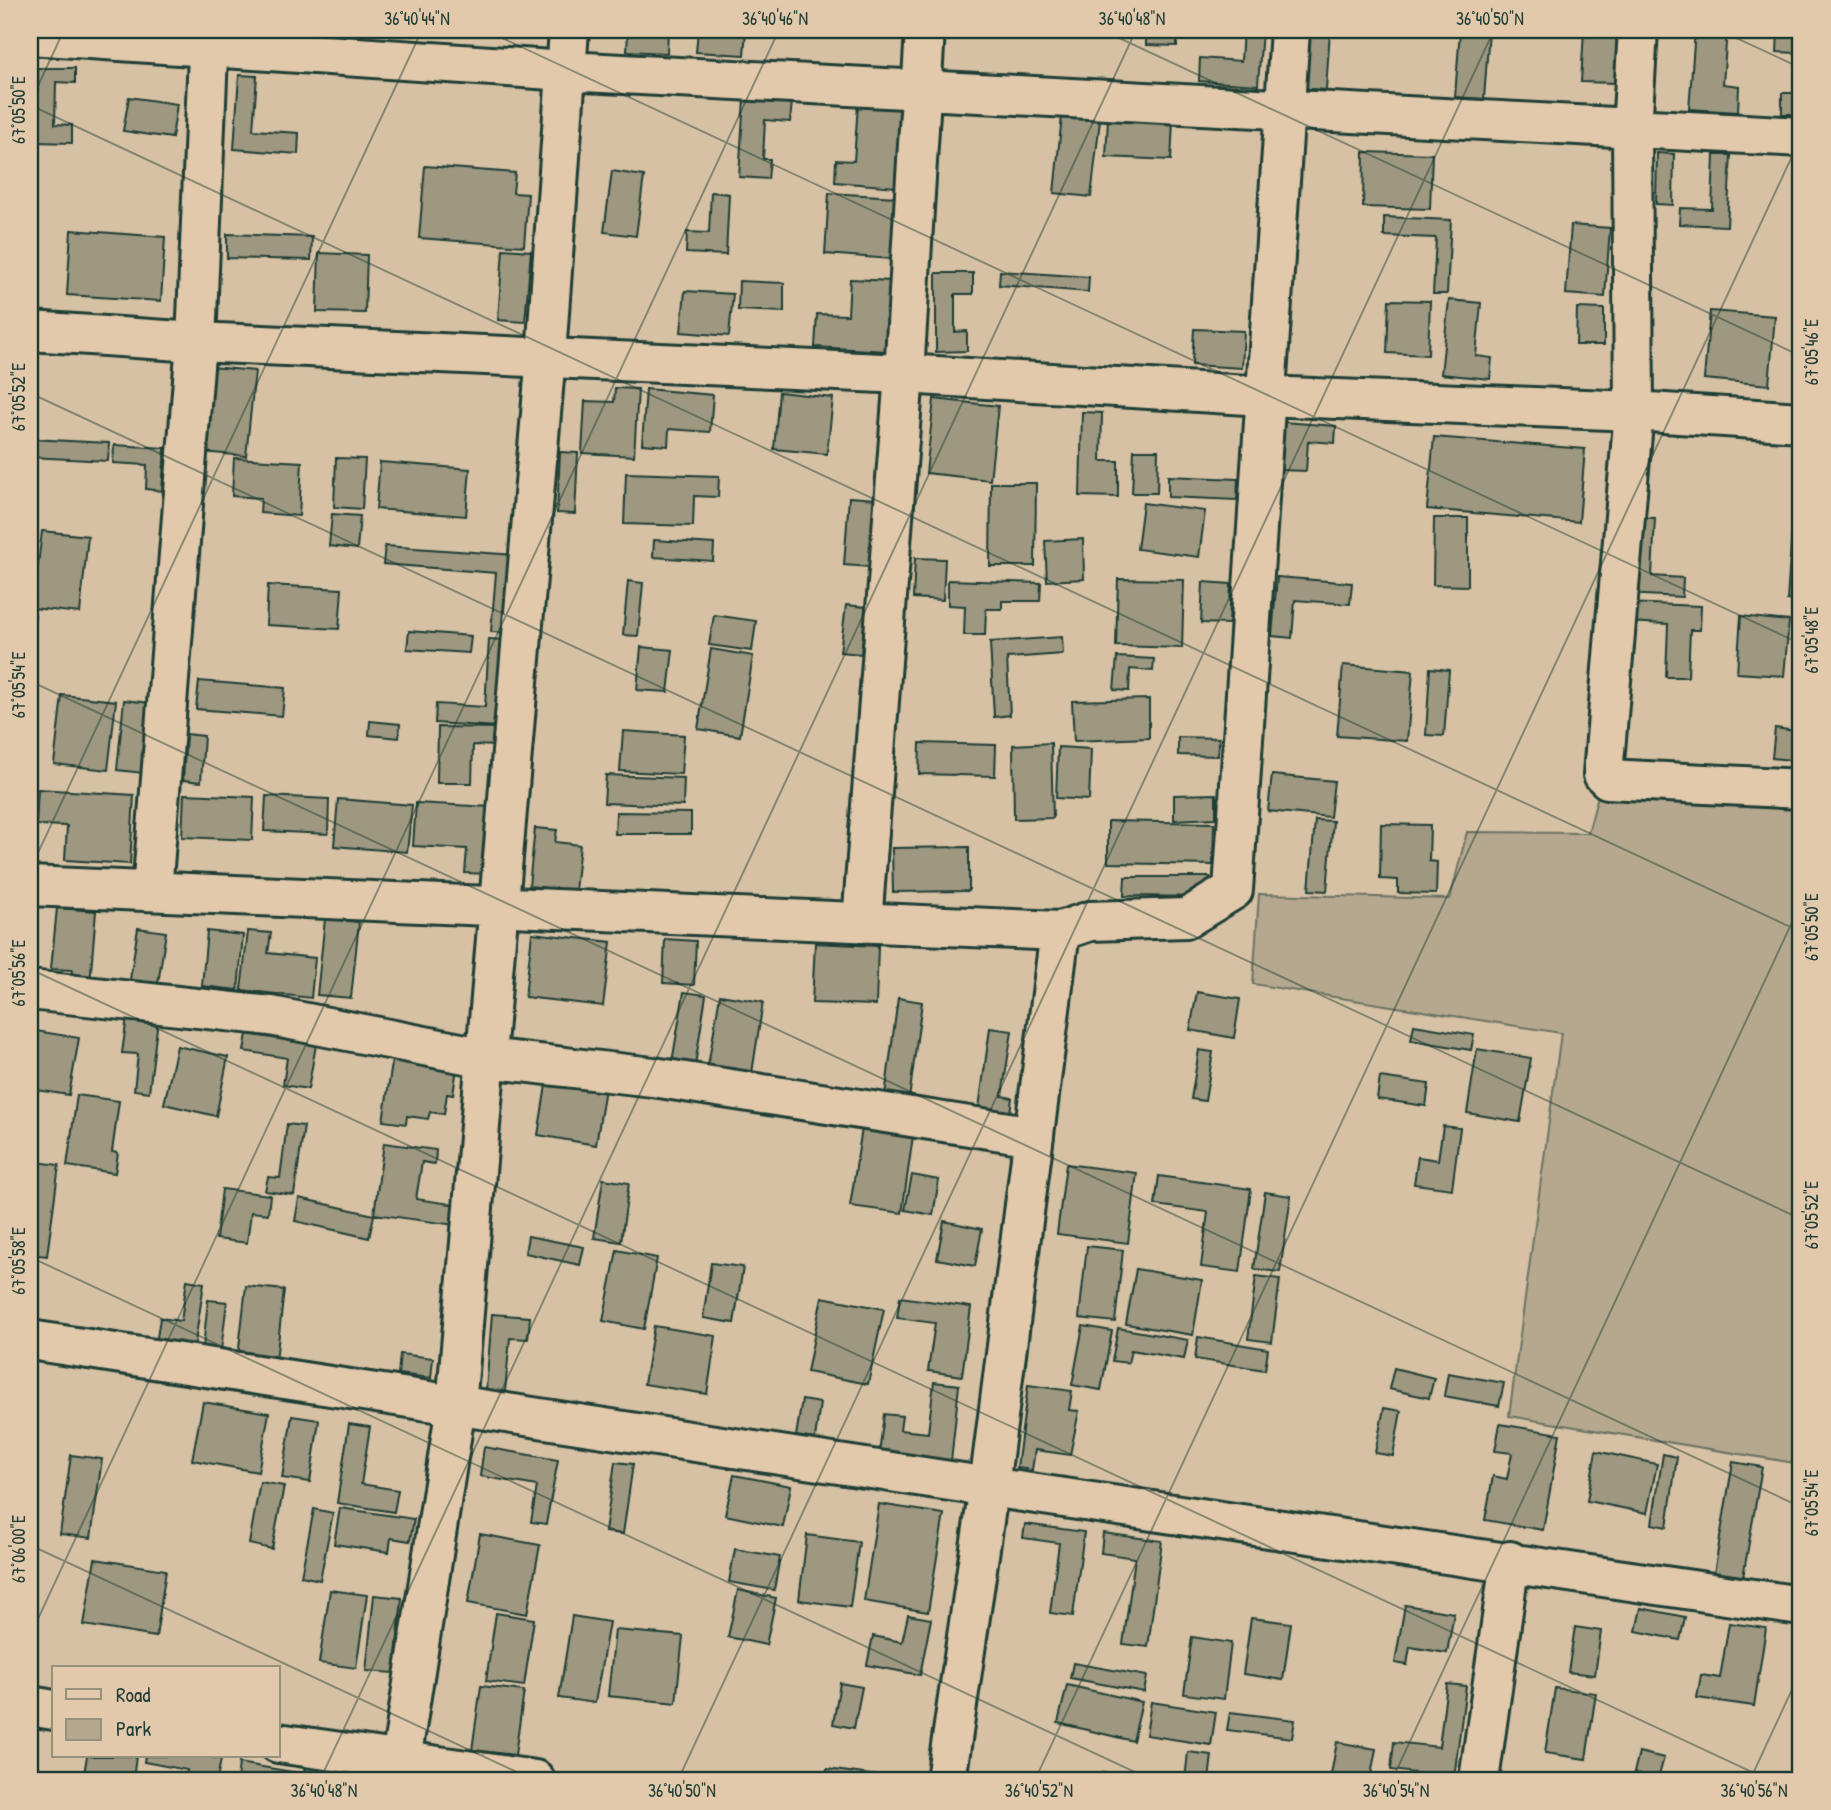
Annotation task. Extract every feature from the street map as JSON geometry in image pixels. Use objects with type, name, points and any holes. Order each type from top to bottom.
[{"type":"street","points":[[400,1771],[456,1406],[546,355],[569,30]]},
{"type":"street","points":[[862,923],[904,374],[925,30]]},
{"type":"street","points":[[30,886],[1060,932],[1090,921],[1187,918],[1233,890],[1290,30]]},
{"type":"street","points":[[1638,30],[1632,129],[1634,411],[1603,774],[1608,779],[1801,789]]},
{"type":"street","points":[[30,35],[209,38],[566,71],[1801,137]]},
{"type":"street","points":[[152,891],[196,342],[209,38]]},
{"type":"street","points":[[30,331],[196,342],[546,355],[1264,396],[1634,411],[1801,422]]},
{"type":"street","points":[[946,1780],[989,1487],[1060,932]]},
{"type":"street","points":[[30,990],[271,1016],[486,1058],[653,1077],[1034,1136]]},
{"type":"street","points":[[30,1340],[989,1487],[1510,1561],[1801,1606]]},
{"type":"street","points":[[1479,1780],[1510,1561]]},
{"type":"street","points":[[30,1706],[52,1710]]},
{"type":"street","points":[[280,1743],[400,1771],[535,1780]]},
{"type":"green space","points":[[1600,788],[1801,798],[1801,1464],[1509,1416],[1561,1033],[1253,984],[1259,894],[1450,899],[1467,832],[1588,833]]},
{"type":"building","points":[[391,30],[417,30],[416,33]]},
{"type":"building","points":[[628,30],[668,30],[667,53],[627,51]]},
{"type":"building","points":[[698,30],[746,30],[744,55],[696,52]]},
{"type":"building","points":[[805,30],[842,30],[842,36],[805,33]]},
{"type":"building","points":[[1146,30],[1177,30],[1177,46],[1146,45]]},
{"type":"building","points":[[1243,30],[1262,30],[1258,85],[1199,81],[1200,58],[1241,61]]},
{"type":"building","points":[[1302,30],[1330,30],[1326,90],[1298,88]]},
{"type":"building","points":[[1460,30],[1489,30],[1484,99],[1455,97]]},
{"type":"building","points":[[1584,30],[1617,30],[1615,83],[1581,82]]},
{"type":"building","points":[[1695,30],[1727,30],[1723,84],[1739,86],[1738,112],[1689,109]]},
{"type":"building","points":[[1778,31],[1801,32],[1801,114],[1782,114],[1782,93],[1796,93],[1797,53],[1777,52]]},
{"type":"building","points":[[38,68],[75,68],[75,83],[56,82],[55,124],[72,125],[72,143],[36,142]]},
{"type":"building","points":[[239,75],[257,76],[253,130],[299,133],[298,154],[234,149]]},
{"type":"building","points":[[129,97],[177,104],[172,138],[123,131]]},
{"type":"building","points":[[744,98],[792,101],[790,122],[765,120],[763,159],[770,159],[768,179],[739,177]]},
{"type":"building","points":[[858,104],[902,108],[896,187],[835,182],[836,160],[854,161]]},
{"type":"building","points":[[1062,116],[1100,120],[1091,197],[1054,193]]},
{"type":"building","points":[[1108,118],[1173,121],[1171,160],[1106,157]]},
{"type":"building","points":[[1364,152],[1432,154],[1430,209],[1363,207]]},
{"type":"building","points":[[1657,153],[1674,154],[1673,205],[1656,204]]},
{"type":"building","points":[[1714,155],[1731,155],[1727,226],[1679,224],[1680,208],[1712,209]]},
{"type":"building","points":[[425,166],[515,173],[513,193],[528,194],[524,246],[419,238]]},
{"type":"building","points":[[612,171],[644,176],[636,236],[604,232]]},
{"type":"building","points":[[711,192],[729,194],[726,255],[686,253],[687,232],[709,233]]},
{"type":"building","points":[[829,193],[896,197],[892,259],[825,254]]},
{"type":"building","points":[[1384,217],[1451,220],[1447,294],[1433,294],[1436,238],[1384,236]]},
{"type":"building","points":[[1571,225],[1610,228],[1605,297],[1566,294]]},
{"type":"building","points":[[71,230],[165,237],[161,301],[67,295]]},
{"type":"building","points":[[227,234],[312,237],[311,260],[227,258]]},
{"type":"building","points":[[503,249],[531,251],[525,322],[498,320]]},
{"type":"building","points":[[319,253],[367,255],[365,313],[317,312]]},
{"type":"building","points":[[1000,271],[1089,277],[1088,292],[999,285]]},
{"type":"building","points":[[936,273],[973,273],[973,294],[955,294],[955,332],[967,331],[967,351],[936,352]]},
{"type":"building","points":[[850,279],[892,281],[888,351],[815,347],[817,314],[848,315]]},
{"type":"building","points":[[739,281],[784,283],[784,312],[738,310]]},
{"type":"building","points":[[685,291],[733,294],[729,336],[681,332]]},
{"type":"building","points":[[1389,300],[1430,301],[1428,355],[1387,353]]},
{"type":"building","points":[[1449,300],[1481,303],[1476,356],[1492,358],[1490,379],[1441,374]]},
{"type":"building","points":[[1577,308],[1604,309],[1604,345],[1576,345]]},
{"type":"building","points":[[1710,311],[1775,316],[1769,385],[1704,379]]},
{"type":"building","points":[[1194,329],[1244,331],[1242,368],[1192,365]]},
{"type":"building","points":[[211,367],[255,371],[246,456],[202,452]]},
{"type":"building","points":[[615,388],[638,389],[634,456],[582,453],[585,401],[614,402]]},
{"type":"building","points":[[646,389],[713,395],[710,432],[669,429],[668,446],[642,444]]},
{"type":"building","points":[[779,392],[833,398],[827,454],[774,449]]},
{"type":"building","points":[[934,399],[998,406],[990,480],[926,473]]},
{"type":"building","points":[[1082,412],[1102,413],[1101,461],[1118,461],[1118,497],[1080,496]]},
{"type":"building","points":[[1283,422],[1336,426],[1335,443],[1308,441],[1306,471],[1280,470]]},
{"type":"building","points":[[1434,437],[1585,449],[1579,522],[1427,509]]},
{"type":"building","points":[[30,439],[109,443],[108,461],[30,457]]},
{"type":"building","points":[[114,445],[165,448],[162,491],[146,489],[147,465],[113,463]]},
{"type":"building","points":[[1134,450],[1158,450],[1157,493],[1132,493]]},
{"type":"building","points":[[560,452],[578,453],[575,514],[557,513]]},
{"type":"building","points":[[234,458],[302,462],[299,516],[260,513],[261,498],[232,496]]},
{"type":"building","points":[[336,458],[365,459],[362,509],[334,507]]},
{"type":"building","points":[[380,462],[470,469],[466,516],[376,509]]},
{"type":"building","points":[[626,473],[719,476],[718,497],[694,496],[693,526],[624,524]]},
{"type":"building","points":[[1168,476],[1238,479],[1237,500],[1168,497]]},
{"type":"building","points":[[991,483],[1036,483],[1035,566],[990,566]]},
{"type":"building","points":[[849,497],[876,499],[870,567],[844,565]]},
{"type":"building","points":[[1143,503],[1205,511],[1199,557],[1137,549]]},
{"type":"building","points":[[332,514],[360,516],[357,549],[329,546]]},
{"type":"building","points":[[1630,517],[1655,518],[1652,576],[1683,578],[1682,597],[1625,594]]},
{"type":"building","points":[[1434,518],[1468,518],[1468,586],[1433,585]]},
{"type":"building","points":[[1792,529],[1801,529],[1801,601],[1787,600]]},
{"type":"building","points":[[42,531],[88,536],[80,613],[33,608]]},
{"type":"building","points":[[1083,539],[1084,579],[1047,581],[1045,541]]},
{"type":"building","points":[[654,540],[714,544],[713,561],[653,557]]},
{"type":"building","points":[[385,546],[516,555],[509,633],[491,632],[496,573],[383,564]]},
{"type":"building","points":[[915,558],[945,559],[943,600],[913,598]]},
{"type":"building","points":[[1277,577],[1352,583],[1350,604],[1295,600],[1292,638],[1272,636]]},
{"type":"building","points":[[1118,579],[1184,580],[1182,648],[1116,646]]},
{"type":"building","points":[[948,580],[1041,583],[1040,601],[1002,601],[1002,609],[986,609],[985,635],[964,635],[965,606],[948,605]]},
{"type":"building","points":[[628,581],[643,583],[638,636],[623,635]]},
{"type":"building","points":[[1203,582],[1231,584],[1229,624],[1201,623]]},
{"type":"building","points":[[268,585],[342,589],[339,629],[266,625]]},
{"type":"building","points":[[1624,603],[1701,606],[1700,630],[1690,630],[1688,677],[1666,677],[1668,624],[1623,622]]},
{"type":"building","points":[[846,605],[866,607],[861,654],[840,652]]},
{"type":"building","points":[[30,613],[35,614],[30,670]]},
{"type":"building","points":[[714,615],[756,621],[752,651],[709,645]]},
{"type":"building","points":[[1741,616],[1789,621],[1784,676],[1737,673]]},
{"type":"building","points":[[409,631],[471,636],[469,653],[407,649]]},
{"type":"building","points":[[1062,637],[1063,654],[1007,658],[1010,715],[994,717],[990,642]]},
{"type":"building","points":[[489,639],[504,640],[499,727],[435,723],[436,704],[485,707]]},
{"type":"building","points":[[641,647],[673,650],[668,692],[637,690]]},
{"type":"building","points":[[711,649],[753,656],[740,736],[698,729]]},
{"type":"building","points":[[1117,657],[1154,659],[1153,671],[1130,669],[1129,691],[1114,690]]},
{"type":"building","points":[[1343,665],[1413,671],[1407,741],[1337,736]]},
{"type":"building","points":[[1430,668],[1449,670],[1444,736],[1426,735]]},
{"type":"building","points":[[199,681],[285,688],[282,716],[196,709]]},
{"type":"building","points":[[1800,688],[1801,761],[1772,758],[1775,728],[1795,731]]},
{"type":"building","points":[[62,695],[116,701],[108,770],[54,764]]},
{"type":"building","points":[[1149,699],[1149,738],[1074,741],[1072,701]]},
{"type":"building","points":[[124,700],[150,703],[143,773],[117,770]]},
{"type":"building","points":[[370,721],[400,724],[399,738],[369,735]]},
{"type":"building","points":[[438,727],[498,728],[498,746],[473,745],[472,783],[437,783]]},
{"type":"building","points":[[623,731],[684,735],[681,774],[620,771]]},
{"type":"building","points":[[186,734],[204,736],[201,782],[183,780]]},
{"type":"building","points":[[1178,737],[1219,738],[1218,756],[1178,755]]},
{"type":"building","points":[[920,743],[996,745],[995,776],[919,774]]},
{"type":"building","points":[[1051,743],[1053,818],[1014,819],[1013,745]]},
{"type":"building","points":[[1058,747],[1091,749],[1089,800],[1056,798]]},
{"type":"building","points":[[606,775],[684,778],[683,806],[604,803]]},
{"type":"building","points":[[1272,775],[1334,781],[1330,817],[1268,811]]},
{"type":"building","points":[[38,789],[134,795],[130,864],[65,860],[67,826],[36,825]]},
{"type":"building","points":[[184,794],[254,797],[252,840],[182,837]]},
{"type":"building","points":[[1216,794],[1216,818],[1174,820],[1174,795]]},
{"type":"building","points":[[266,796],[329,799],[328,834],[264,831]]},
{"type":"building","points":[[338,799],[412,805],[407,852],[334,846]]},
{"type":"building","points":[[416,803],[491,807],[487,874],[465,873],[467,849],[413,846]]},
{"type":"building","points":[[616,812],[691,813],[691,834],[615,834]]},
{"type":"building","points":[[1315,820],[1333,821],[1327,891],[1309,890]]},
{"type":"building","points":[[1108,821],[1214,823],[1213,865],[1108,863]]},
{"type":"building","points":[[1381,824],[1430,825],[1429,861],[1437,862],[1436,894],[1398,893],[1398,880],[1380,879]]},
{"type":"building","points":[[535,828],[557,830],[555,842],[580,845],[575,891],[529,886]]},
{"type":"building","points":[[969,847],[969,891],[893,892],[892,848]]},
{"type":"building","points":[[1125,877],[1210,877],[1209,897],[1124,896]]},
{"type":"building","points":[[57,908],[96,911],[90,984],[71,982],[72,970],[51,969]]},
{"type":"building","points":[[325,919],[359,922],[351,998],[317,995]]},
{"type":"building","points":[[138,928],[166,932],[157,990],[129,986]]},
{"type":"building","points":[[207,931],[243,935],[238,990],[202,986]]},
{"type":"building","points":[[248,931],[271,933],[268,953],[315,958],[311,998],[241,990]]},
{"type":"building","points":[[532,933],[611,942],[603,1006],[525,997]]},
{"type":"building","points":[[665,939],[696,941],[694,985],[663,983]]},
{"type":"building","points":[[815,943],[878,946],[876,1005],[812,1003]]},
{"type":"building","points":[[684,992],[706,995],[694,1072],[671,1068]]},
{"type":"building","points":[[1197,992],[1240,999],[1234,1038],[1190,1030]]},
{"type":"building","points":[[720,995],[763,1002],[752,1073],[708,1066]]},
{"type":"building","points":[[898,998],[922,1002],[909,1099],[885,1096]]},
{"type":"building","points":[[127,1017],[158,1020],[149,1092],[134,1090],[138,1054],[122,1053]]},
{"type":"building","points":[[1414,1025],[1474,1035],[1471,1050],[1411,1040]]},
{"type":"building","points":[[990,1028],[1012,1031],[1002,1096],[1012,1098],[1009,1120],[978,1115]]},
{"type":"building","points":[[30,1030],[79,1038],[69,1095],[30,1089]]},
{"type":"building","points":[[247,1034],[316,1045],[308,1089],[283,1085],[287,1058],[244,1051]]},
{"type":"building","points":[[177,1046],[228,1057],[216,1116],[164,1104]]},
{"type":"building","points":[[1477,1049],[1531,1058],[1520,1122],[1467,1113]]},
{"type":"building","points":[[1199,1050],[1213,1052],[1205,1101],[1191,1099]]},
{"type":"building","points":[[393,1057],[457,1068],[453,1095],[447,1094],[444,1114],[430,1112],[428,1119],[407,1116],[406,1124],[383,1121]]},
{"type":"building","points":[[1380,1077],[1429,1084],[1426,1106],[1377,1099]]},
{"type":"building","points":[[547,1079],[605,1088],[596,1145],[538,1135]]},
{"type":"building","points":[[77,1095],[119,1101],[112,1152],[118,1153],[115,1173],[67,1166]]},
{"type":"building","points":[[287,1124],[304,1126],[294,1195],[265,1191],[268,1177],[280,1178]]},
{"type":"building","points":[[1443,1126],[1460,1128],[1452,1189],[1414,1184],[1418,1157],[1438,1160]]},
{"type":"building","points":[[862,1128],[913,1136],[902,1213],[850,1206]]},
{"type":"building","points":[[384,1143],[436,1150],[435,1164],[422,1162],[416,1199],[458,1205],[455,1225],[374,1214]]},
{"type":"building","points":[[37,1162],[59,1165],[47,1256],[30,1254],[30,1216]]},
{"type":"building","points":[[1066,1164],[1137,1173],[1128,1243],[1057,1234]]},
{"type":"building","points":[[912,1175],[939,1180],[933,1215],[905,1210]]},
{"type":"building","points":[[1159,1176],[1251,1189],[1240,1272],[1201,1267],[1208,1212],[1155,1205]]},
{"type":"building","points":[[603,1179],[629,1183],[621,1242],[594,1238]]},
{"type":"building","points":[[222,1189],[270,1195],[268,1214],[251,1212],[247,1243],[216,1239]]},
{"type":"building","points":[[1265,1192],[1291,1196],[1280,1272],[1254,1269]]},
{"type":"building","points":[[299,1198],[374,1215],[369,1238],[295,1221]]},
{"type":"building","points":[[944,1221],[982,1229],[975,1266],[937,1259]]},
{"type":"building","points":[[528,1236],[584,1247],[580,1265],[525,1253]]},
{"type":"building","points":[[1087,1246],[1123,1250],[1115,1322],[1079,1318]]},
{"type":"building","points":[[617,1250],[657,1258],[644,1329],[603,1321]]},
{"type":"building","points":[[711,1263],[743,1267],[734,1323],[703,1318]]},
{"type":"building","points":[[1136,1269],[1202,1280],[1193,1335],[1126,1324]]},
{"type":"building","points":[[1256,1276],[1280,1279],[1272,1342],[1248,1339]]},
{"type":"building","points":[[187,1280],[204,1283],[194,1349],[156,1344],[160,1318],[181,1321]]},
{"type":"building","points":[[246,1286],[284,1290],[276,1361],[238,1357]]},
{"type":"building","points":[[822,1297],[884,1309],[868,1384],[807,1372]]},
{"type":"building","points":[[900,1297],[971,1307],[962,1376],[928,1371],[935,1323],[897,1318]]},
{"type":"building","points":[[208,1300],[227,1302],[221,1350],[203,1348]]},
{"type":"building","points":[[492,1314],[530,1317],[528,1339],[510,1338],[505,1392],[486,1390]]},
{"type":"building","points":[[654,1326],[716,1336],[707,1394],[644,1384]]},
{"type":"building","points":[[1083,1326],[1112,1331],[1101,1390],[1072,1385]]},
{"type":"building","points":[[1118,1328],[1188,1340],[1184,1359],[1131,1350],[1128,1363],[1112,1361]]},
{"type":"building","points":[[1198,1337],[1268,1349],[1265,1370],[1195,1359]]},
{"type":"building","points":[[400,1354],[433,1358],[431,1378],[398,1374]]},
{"type":"building","points":[[1394,1368],[1434,1378],[1429,1398],[1389,1389]]},
{"type":"building","points":[[1448,1373],[1504,1383],[1499,1406],[1444,1396]]},
{"type":"building","points":[[934,1382],[959,1385],[951,1462],[879,1454],[884,1414],[902,1416],[900,1430],[928,1433]]},
{"type":"building","points":[[1028,1385],[1072,1391],[1069,1410],[1079,1411],[1070,1455],[1035,1450],[1032,1470],[1017,1468]]},
{"type":"building","points":[[802,1400],[820,1403],[815,1439],[796,1436]]},
{"type":"building","points":[[203,1402],[269,1413],[258,1472],[192,1460]]},
{"type":"building","points":[[1384,1408],[1401,1411],[1393,1456],[1375,1453]]},
{"type":"building","points":[[292,1416],[319,1420],[310,1482],[282,1478]]},
{"type":"building","points":[[349,1424],[370,1427],[361,1484],[398,1490],[394,1512],[337,1503]]},
{"type":"building","points":[[1500,1424],[1560,1434],[1543,1530],[1485,1520],[1493,1476],[1507,1479],[1512,1453],[1495,1451]]},
{"type":"building","points":[[484,1447],[558,1460],[546,1524],[531,1522],[537,1486],[480,1476]]},
{"type":"building","points":[[1596,1451],[1657,1464],[1647,1513],[1587,1501]]},
{"type":"building","points":[[1663,1454],[1677,1457],[1667,1527],[1652,1524]]},
{"type":"building","points":[[71,1455],[102,1459],[91,1538],[60,1534]]},
{"type":"building","points":[[615,1462],[633,1464],[623,1534],[605,1532]]},
{"type":"building","points":[[1733,1462],[1762,1467],[1741,1589],[1712,1585]]},
{"type":"building","points":[[734,1475],[791,1486],[783,1527],[725,1515]]},
{"type":"building","points":[[260,1482],[284,1486],[272,1549],[249,1544]]},
{"type":"building","points":[[879,1504],[944,1514],[928,1612],[864,1601]]},
{"type":"building","points":[[340,1508],[414,1519],[410,1541],[391,1538],[389,1552],[334,1544]]},
{"type":"building","points":[[314,1509],[333,1513],[320,1580],[301,1576]]},
{"type":"building","points":[[1025,1524],[1084,1532],[1073,1616],[1050,1613],[1059,1543],[1023,1538]]},
{"type":"building","points":[[1103,1533],[1162,1541],[1148,1647],[1123,1644],[1135,1558],[1101,1553]]},
{"type":"building","points":[[480,1534],[540,1545],[527,1614],[468,1603]]},
{"type":"building","points":[[807,1535],[859,1542],[850,1607],[799,1600]]},
{"type":"building","points":[[735,1549],[780,1557],[774,1590],[729,1582]]},
{"type":"building","points":[[95,1559],[166,1570],[156,1637],[84,1625]]},
{"type":"building","points":[[330,1590],[367,1595],[356,1668],[319,1663]]},
{"type":"building","points":[[738,1590],[776,1598],[766,1645],[728,1637]]},
{"type":"building","points":[[374,1595],[402,1598],[394,1673],[366,1671]]},
{"type":"building","points":[[1405,1605],[1454,1613],[1447,1653],[1410,1647],[1407,1665],[1395,1663]]},
{"type":"building","points":[[1641,1608],[1685,1617],[1680,1640],[1636,1631]]},
{"type":"building","points":[[496,1613],[534,1619],[524,1686],[486,1681]]},
{"type":"building","points":[[908,1615],[931,1619],[920,1675],[867,1665],[873,1636],[902,1642]]},
{"type":"building","points":[[572,1616],[609,1622],[595,1703],[559,1698]]},
{"type":"building","points":[[1251,1618],[1291,1623],[1283,1680],[1243,1674]]},
{"type":"building","points":[[1729,1623],[1766,1628],[1754,1706],[1697,1698],[1701,1675],[1720,1678]]},
{"type":"building","points":[[1575,1627],[1601,1631],[1595,1675],[1568,1672]]},
{"type":"building","points":[[615,1630],[683,1636],[676,1703],[608,1696]]},
{"type":"building","points":[[1192,1637],[1231,1643],[1224,1699],[1184,1694]]},
{"type":"building","points":[[1073,1663],[1147,1676],[1144,1692],[1070,1678]]},
{"type":"building","points":[[840,1683],[862,1687],[854,1728],[833,1724]]},
{"type":"building","points":[[1447,1684],[1466,1686],[1454,1778],[1391,1770],[1394,1742],[1439,1747]]},
{"type":"building","points":[[1067,1685],[1142,1702],[1133,1741],[1058,1723]]},
{"type":"building","points":[[481,1686],[524,1691],[515,1755],[472,1750]]},
{"type":"building","points":[[1555,1688],[1596,1693],[1586,1759],[1545,1753]]},
{"type":"building","points":[[1151,1702],[1216,1712],[1211,1745],[1146,1735]]},
{"type":"building","points":[[1230,1712],[1295,1720],[1292,1738],[1227,1730]]},
{"type":"building","points":[[1337,1742],[1376,1749],[1370,1780],[1330,1780]]},
{"type":"building","points":[[1188,1752],[1212,1755],[1209,1780],[1185,1780]]},
{"type":"building","points":[[1639,1752],[1664,1758],[1658,1779],[1634,1773]]},
{"type":"building","points":[[87,1758],[136,1758],[133,1780],[83,1780]]},
{"type":"building","points":[[145,1758],[221,1759],[217,1780],[185,1780],[187,1770],[144,1762]]},
{"type":"building","points":[[239,1763],[299,1773],[298,1780],[237,1780]]},
{"type":"building","points":[[305,1767],[362,1778],[303,1780]]},
{"type":"building","points":[[827,1769],[901,1779],[825,1780]]},
{"type":"building","points":[[1103,1773],[1130,1777],[1130,1780],[1102,1780]]},
{"type":"building","points":[[1597,1774],[1639,1780],[1597,1780]]}]
